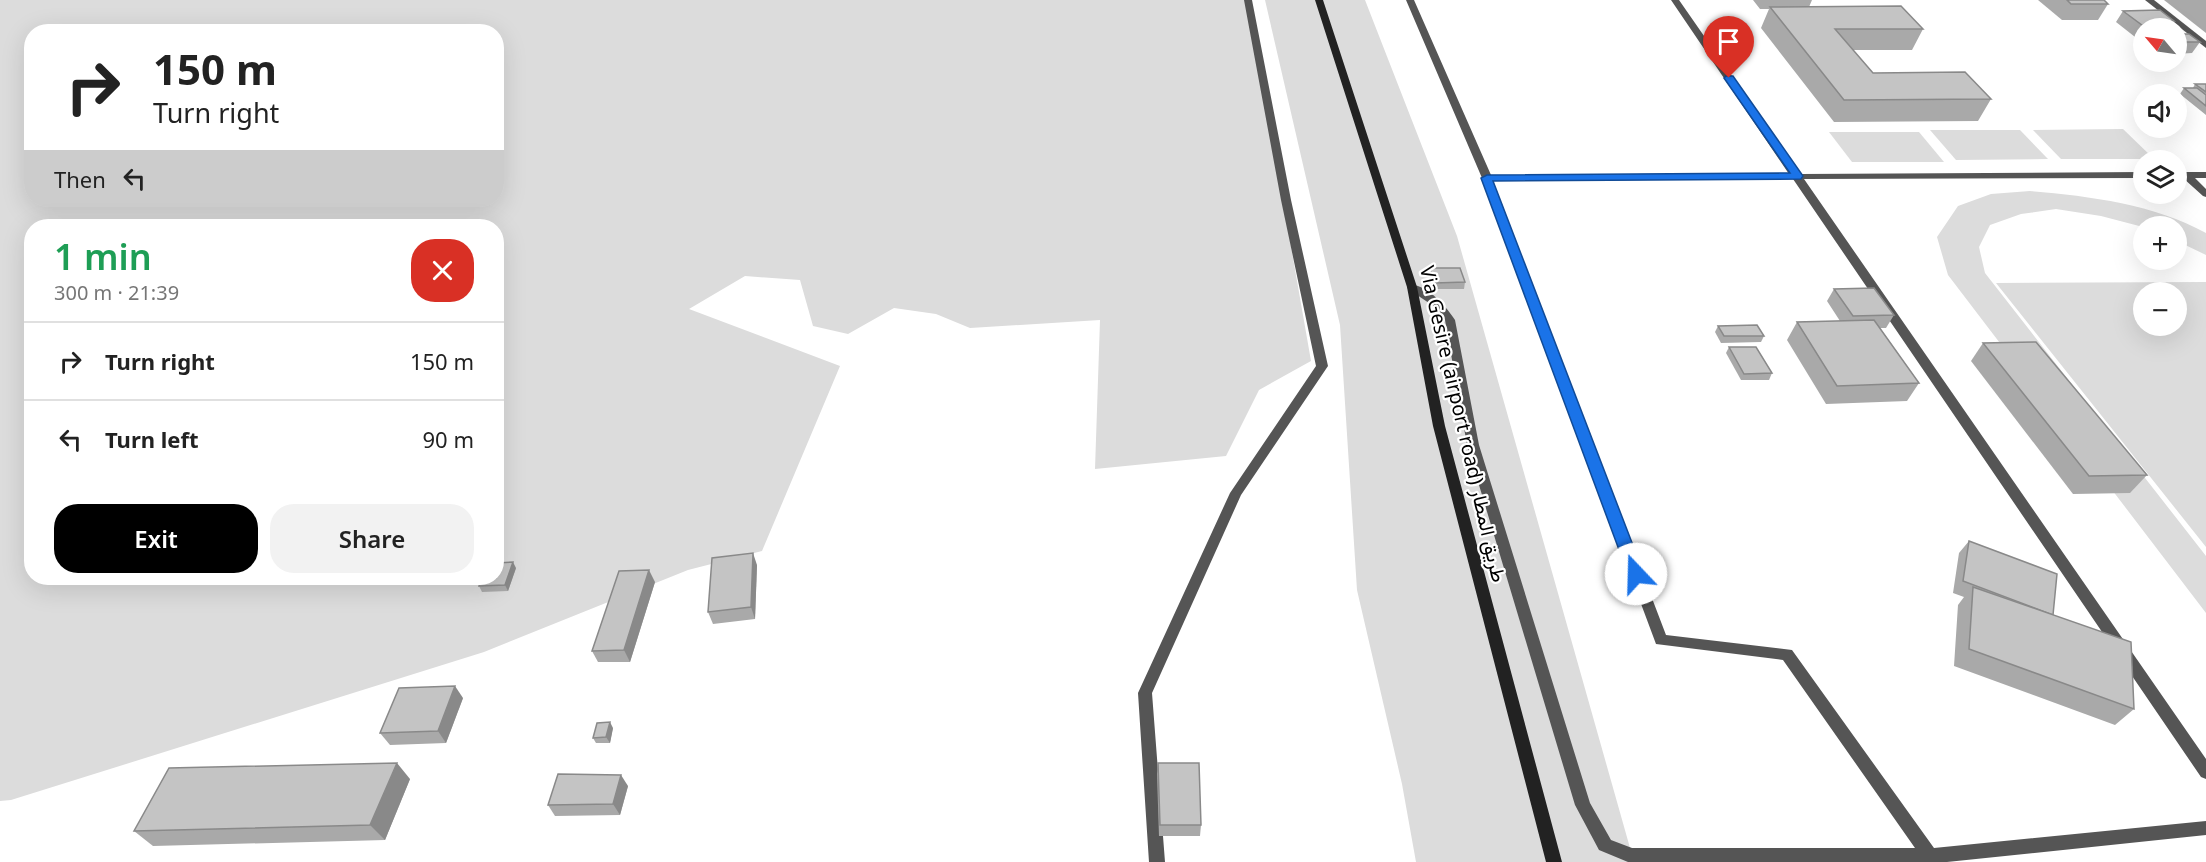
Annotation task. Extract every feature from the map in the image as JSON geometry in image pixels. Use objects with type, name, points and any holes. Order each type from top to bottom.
[{"type":"main road","name":"Via Gesire (airport road) طريق المطار","points":[[1319,0],[1412,287],[1439,426],[1554,862]]},
{"type":"lane","points":[[1157,862],[1145,693],[1236,493],[1322,366],[1286,200],[1248,0]]},
{"type":"lane","points":[[1410,0],[1487,178],[1661,640],[1786,654],[1932,859]]},
{"type":"lane","points":[[1675,0],[2206,772]]},
{"type":"lane","points":[[2149,0],[2206,45]]},
{"type":"lane","points":[[1487,178],[2133,175]]},
{"type":"lane","points":[[2187,175],[2206,175]]},
{"type":"lane","points":[[2187,180],[2206,194]]},
{"type":"lane","points":[[1412,287],[1442,306],[1450,320],[1473,445],[1583,805],[1605,845],[1632,856],[1932,859],[2206,828]]},
{"type":"shaded area","points":[[0,0],[1248,0],[1311,361],[1259,390],[1226,456],[1095,469],[1100,320],[970,328],[936,314],[894,308],[848,334],[813,326],[800,280],[745,276],[689,309],[840,366],[762,551],[688,570],[484,652],[11,800],[0,801]]},
{"type":"shaded area","points":[[1265,0],[1365,0],[1457,236],[1634,862],[1416,862],[1402,784],[1357,590],[1340,325]]},
{"type":"shaded area","points":[[2123,129],[2145,150],[2133,150],[2133,159],[2061,159],[2033,130]]},
{"type":"shaded area","points":[[1930,130],[2020,130],[2048,159],[1956,160]]},
{"type":"shaded area","points":[[1829,132],[1919,132],[1944,162],[1852,162]]},
{"type":"shaded area","points":[[2030,191],[2075,196],[2121,203],[2168,216],[2133,216],[2133,224],[2101,216],[2056,209],[2021,214],[1990,225],[1979,247],[1985,273],[2206,556],[2206,613],[1948,275],[1937,237],[1958,206],[1991,194]]},
{"type":"shaded area","points":[[2187,224],[2206,233],[2206,255],[2187,246]]},
{"type":"shaded area","points":[[2133,282],[2133,336],[2187,336],[2187,282],[2206,282],[2206,547],[1996,283]]},
{"type":"building","points":[[2067,0],[2104,0],[2108,4],[2071,4]]},
{"type":"building","points":[[1901,6],[1923,29],[1835,29],[1873,73],[1965,72],[1991,99],[1844,100],[1770,7]]},
{"type":"building","points":[[2160,10],[2170,18],[2133,18],[2123,11]]},
{"type":"building","points":[[2187,34],[2189,34],[2200,42],[2187,42]]},
{"type":"building","points":[[2195,84],[2206,84],[2206,92]]},
{"type":"building","points":[[2187,88],[2197,88],[2206,95],[2206,106]]},
{"type":"building","points":[[1430,268],[1460,268],[1465,282],[1435,283]]},
{"type":"building","points":[[1874,288],[1894,315],[1853,316],[1834,289]]},
{"type":"building","points":[[1874,320],[1919,383],[1837,386],[1797,322]]},
{"type":"building","points":[[1757,325],[1764,336],[1724,336],[1718,326]]},
{"type":"building","points":[[2036,342],[2147,475],[2089,476],[1983,343]]},
{"type":"building","points":[[1729,347],[1756,347],[1772,373],[1744,374]]},
{"type":"building","points":[[1969,541],[2057,574],[2053,615],[1963,581]]},
{"type":"building","points":[[753,553],[751,607],[708,612],[712,558]]},
{"type":"building","points":[[513,562],[505,585],[479,586],[504,585],[504,563]]},
{"type":"building","points":[[649,570],[624,650],[592,651],[619,571]]},
{"type":"building","points":[[1973,587],[2131,642],[2134,709],[1969,649]]},
{"type":"building","points":[[455,686],[438,731],[380,733],[399,688]]},
{"type":"building","points":[[610,722],[606,737],[593,738],[597,723]]},
{"type":"building","points":[[397,763],[370,825],[134,831],[169,768]]},
{"type":"building","points":[[1158,763],[1199,763],[1201,825],[1160,825]]},
{"type":"building","points":[[558,774],[621,775],[613,804],[548,805]]},
{"type":"route","points":[[1636,574],[1487,178],[1797,176],[1729,78]]}]
